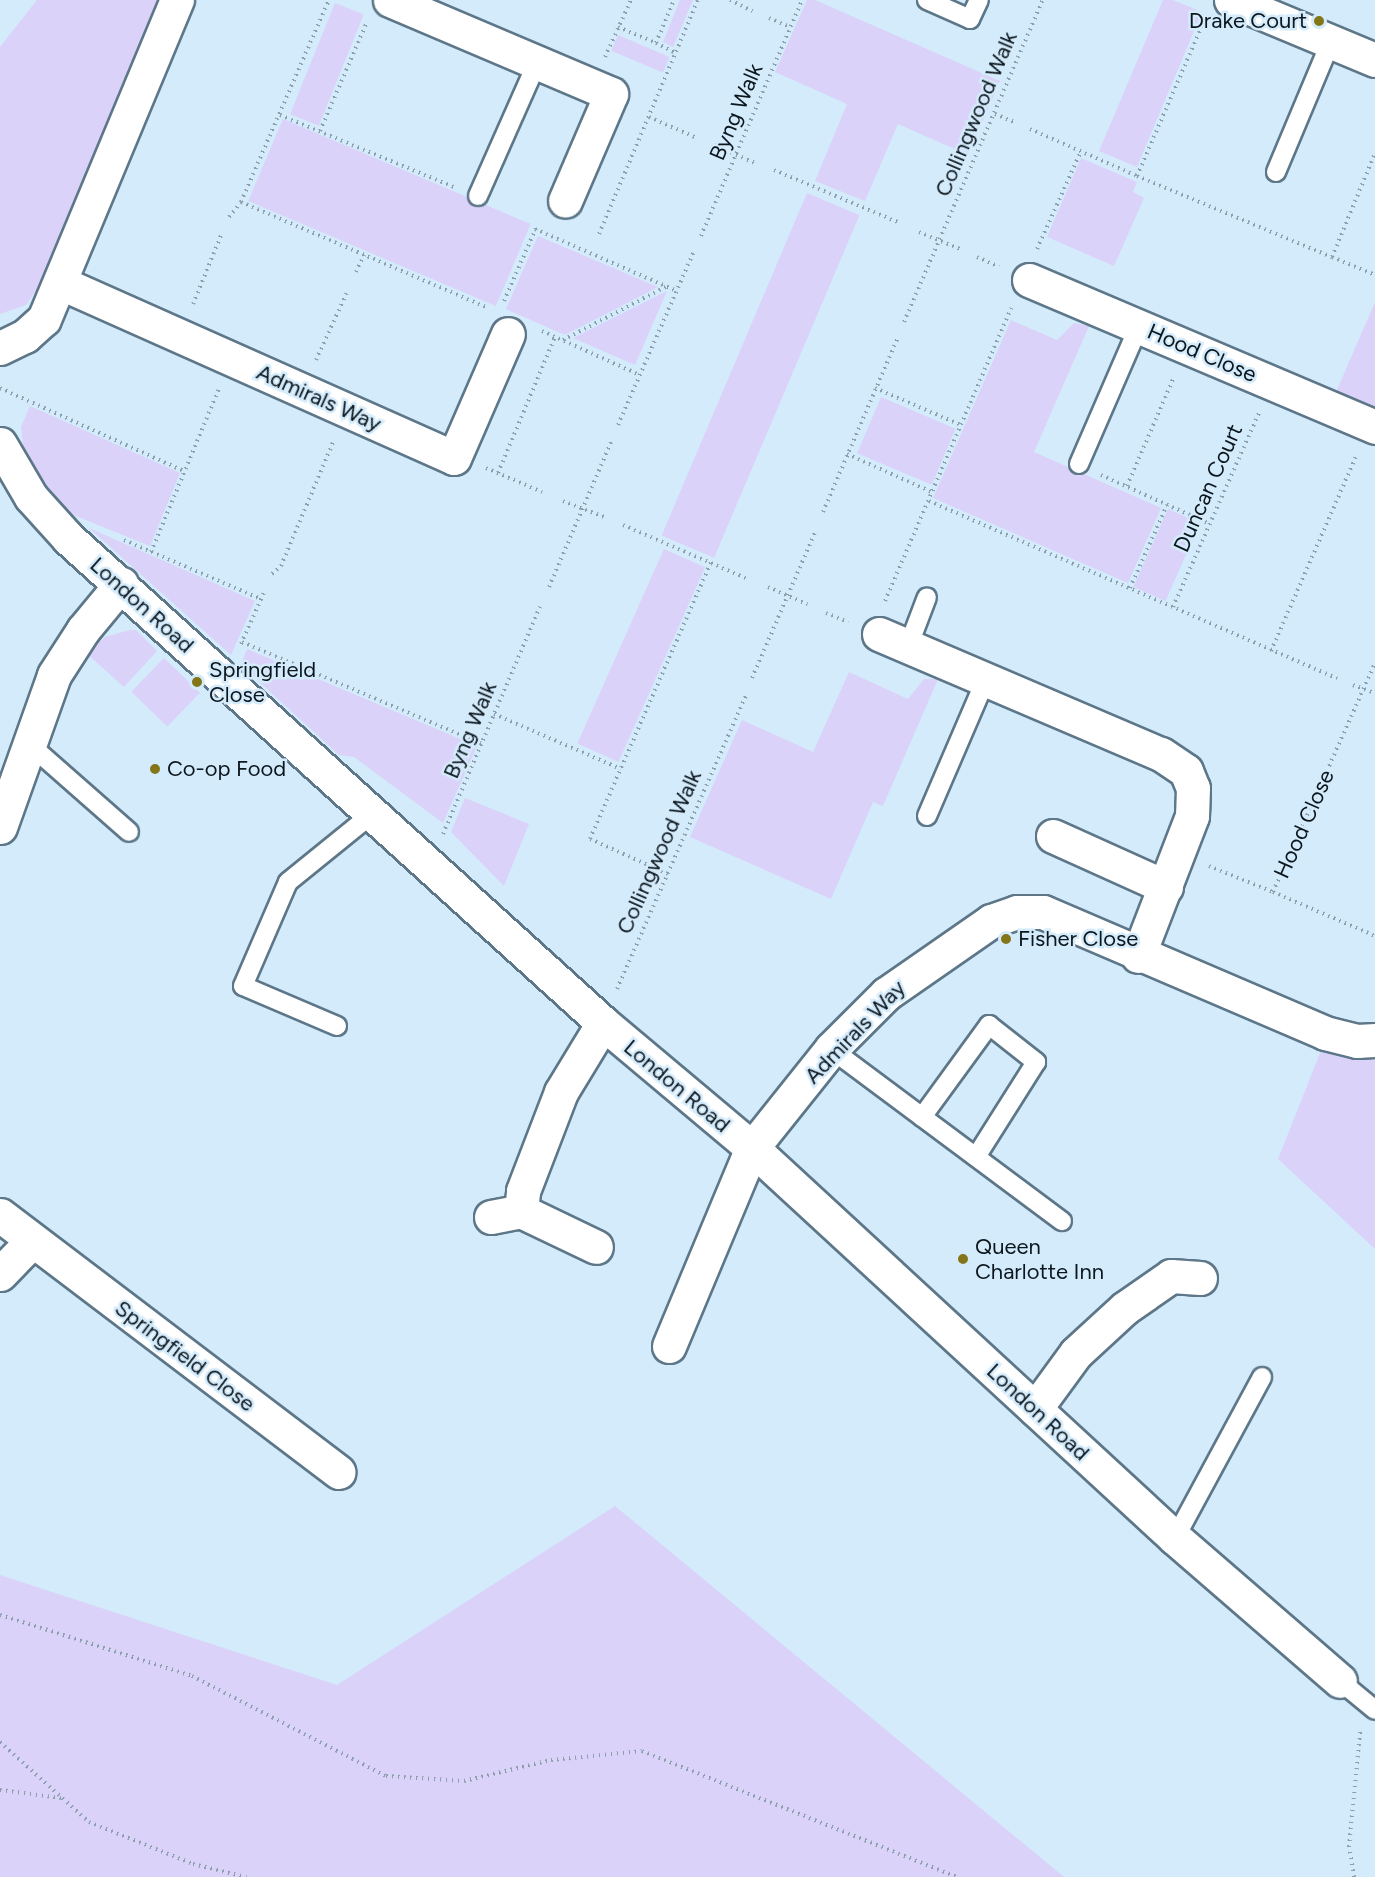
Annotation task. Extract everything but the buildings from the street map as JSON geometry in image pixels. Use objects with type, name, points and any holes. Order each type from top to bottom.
[{"type":"street","points":[[0,348],[25,336],[44,319],[61,283],[177,0]]},
{"type":"street","points":[[390,0],[610,94],[565,201]]},
{"type":"street","points":[[1220,5],[1331,41],[1375,60]]},
{"type":"street","name":"Hood Close","points":[[1026,278],[1273,382],[1367,438]]},
{"type":"street","name":"Admirals Way","points":[[61,283],[454,458],[521,331]]},
{"type":"street","name":"London Road","points":[[0,444],[45,514],[224,680],[603,1023],[752,1148],[1175,1538],[1340,1681]]},
{"type":"street","points":[[0,827],[40,706],[59,667],[121,584]]},
{"type":"street","points":[[881,629],[986,680],[1177,762],[1193,788],[1194,802],[1180,853],[1138,956]]},
{"type":"street","points":[[1053,836],[1166,887]]},
{"type":"street","name":"Admirals Way","points":[[669,1346],[752,1148],[831,1049],[886,994],[921,966],[991,921],[1017,912],[1043,912],[1138,956],[1326,1033],[1357,1041],[1375,1040]]},
{"type":"street","points":[[596,1247],[506,1214],[523,1191],[561,1092],[603,1023]]},
{"type":"street","name":"Springfield Close","points":[[0,1215],[338,1472]]},
{"type":"street","points":[[0,1274],[32,1241]]},
{"type":"street","points":[[1035,1409],[1076,1353],[1125,1308],[1171,1276],[1200,1278]]},
{"type":"lane","points":[[927,0],[970,19],[979,0]]},
{"type":"lane","points":[[1276,172],[1331,41]]},
{"type":"lane","points":[[478,196],[537,63]]},
{"type":"lane","points":[[1079,464],[1139,326]]},
{"type":"lane","points":[[881,629],[927,597]]},
{"type":"lane","points":[[927,816],[986,680]]},
{"type":"lane","points":[[29,744],[129,832]]},
{"type":"lane","points":[[337,1026],[243,986],[288,882],[372,814]]},
{"type":"lane","points":[[922,1117],[989,1025],[1036,1062],[976,1157]]},
{"type":"lane","points":[[831,1049],[1062,1221]]},
{"type":"lane","points":[[1175,1538],[1262,1377]]},
{"type":"lane","name":"London Road","points":[[1340,1681],[1375,1710]]},
{"type":"path","points":[[229,218],[241,202],[329,0]]},
{"type":"path","points":[[592,86],[631,0]]},
{"type":"path","points":[[656,43],[674,0]]},
{"type":"path","points":[[599,234],[698,0]]},
{"type":"path","points":[[730,0],[753,11]]},
{"type":"path","name":"Byng Walk","points":[[701,236],[802,0]]},
{"type":"path","name":"Collingwood Walk","points":[[904,322],[996,114],[1043,0]]},
{"type":"path","points":[[1137,176],[1220,5]]},
{"type":"path","points":[[769,18],[790,27]]},
{"type":"path","points":[[320,131],[367,22]]},
{"type":"path","points":[[618,27],[676,53]]},
{"type":"path","points":[[996,114],[1014,122]]},
{"type":"path","points":[[280,115],[478,196]]},
{"type":"path","points":[[649,117],[697,138]]},
{"type":"path","points":[[1030,129],[1375,275]]},
{"type":"path","points":[[714,145],[755,163]]},
{"type":"path","points":[[826,613],[881,629],[932,492],[1081,151]]},
{"type":"path","points":[[1332,257],[1375,153]]},
{"type":"path","points":[[774,171],[900,223]]},
{"type":"path","points":[[241,202],[499,313],[535,229],[565,201]]},
{"type":"path","points":[[535,229],[677,291]]},
{"type":"path","points":[[919,232],[960,249]]},
{"type":"path","points":[[180,336],[222,233]]},
{"type":"path","points":[[618,425],[693,253]]},
{"type":"path","points":[[356,272],[364,255]]},
{"type":"path","points":[[562,341],[667,286]]},
{"type":"path","points":[[303,390],[348,290]]},
{"type":"path","points":[[521,331],[555,337],[640,375]]},
{"type":"path","points":[[542,492],[498,473],[555,337]]},
{"type":"path","points":[[823,512],[897,339]]},
{"type":"path","points":[[1127,486],[1187,346]]},
{"type":"path","points":[[151,552],[231,359]]},
{"type":"path","name":"Duncan Court","points":[[1173,607],[1273,382]]},
{"type":"path","points":[[0,388],[184,471]]},
{"type":"path","points":[[875,388],[961,425]]},
{"type":"path","points":[[273,574],[281,566],[347,410]]},
{"type":"path","points":[[1271,651],[1367,438]]},
{"type":"path","points":[[549,587],[611,442]]},
{"type":"path","points":[[847,454],[932,492]]},
{"type":"path","points":[[1079,464],[1210,524]]},
{"type":"path","points":[[563,501],[604,517]]},
{"type":"path","points":[[929,501],[1337,678]]},
{"type":"path","points":[[1130,588],[1167,505]]},
{"type":"path","points":[[622,525],[748,579]]},
{"type":"path","points":[[752,678],[816,530]]},
{"type":"path","points":[[119,538],[261,599]]},
{"type":"path","points":[[668,874],[590,840],[711,562]]},
{"type":"path","points":[[768,587],[807,604]]},
{"type":"path","points":[[224,680],[265,590]]},
{"type":"path","name":"Byng Walk","points":[[430,865],[540,607]]},
{"type":"path","points":[[242,642],[482,744]]},
{"type":"path","name":"Hood Close","points":[[1180,853],[1273,892],[1375,663]]},
{"type":"path","points":[[1353,684],[1375,693]]},
{"type":"path","name":"Collingwood Walk","points":[[603,1023],[746,695]]},
{"type":"path","points":[[494,714],[621,769]]},
{"type":"path","points":[[1273,892],[1375,936]]},
{"type":"path","points":[[0,1615],[192,1676],[386,1776],[464,1781],[551,1760],[642,1751],[957,1877]]},
{"type":"path","points":[[1354,1877],[1349,1847],[1361,1728]]},
{"type":"path","points":[[0,1742],[89,1822],[193,1864],[246,1877]]},
{"type":"path","points":[[0,1790],[63,1798]]},
{"type":"shaded area","points":[[37,0],[164,0],[44,279],[26,305],[0,314],[0,47]]},
{"type":"shaded area","points":[[680,0],[693,0],[673,47],[663,42]]},
{"type":"shaded area","points":[[807,0],[815,0],[1000,81],[968,155],[898,124],[865,201],[815,181],[847,104],[775,72]]},
{"type":"shaded area","points":[[1163,0],[1173,0],[1202,12],[1137,167],[1099,151]]},
{"type":"shaded area","points":[[335,3],[364,15],[319,126],[290,114]]},
{"type":"shaded area","points":[[618,35],[670,57],[663,73],[611,51]]},
{"type":"shaded area","points":[[283,119],[531,224],[496,306],[248,201]]},
{"type":"shaded area","points":[[1081,158],[1137,182],[1133,192],[1144,198],[1114,266],[1047,237]]},
{"type":"shaded area","points":[[807,193],[859,215],[714,558],[662,535]]},
{"type":"shaded area","points":[[538,236],[658,287],[565,335],[506,309]]},
{"type":"shaded area","points":[[667,291],[635,365],[573,338]]},
{"type":"shaded area","points":[[1375,302],[1375,417],[1333,399]]},
{"type":"shaded area","points":[[1011,320],[1057,340],[1074,323],[1089,326],[1034,452],[1161,508],[1128,583],[933,498]]},
{"type":"shaded area","points":[[881,397],[956,429],[932,485],[857,453]]},
{"type":"shaded area","points":[[30,406],[180,473],[150,546],[71,514],[56,497],[29,462],[23,444],[21,427]]},
{"type":"shaded area","points":[[1168,509],[1200,523],[1165,601],[1133,587]]},
{"type":"shaded area","points":[[89,528],[255,601],[231,655]]},
{"type":"shaded area","points":[[664,549],[705,567],[618,762],[577,744]]},
{"type":"shaded area","points":[[136,630],[157,651],[124,687],[86,653],[105,637]]},
{"type":"shaded area","points":[[247,649],[477,746],[443,823],[354,757],[339,755],[241,665]]},
{"type":"shaded area","points":[[164,658],[200,693],[167,727],[131,692]]},
{"type":"shaded area","points":[[849,672],[908,699],[924,679],[938,679],[883,806],[873,802],[831,899],[690,837],[742,720],[813,752]]},
{"type":"shaded area","points":[[465,798],[529,824],[504,886],[451,832]]},
{"type":"shaded area","points":[[1322,1048],[1375,1055],[1375,1249],[1278,1159]]},
{"type":"shaded area","points":[[615,1506],[1064,1877],[0,1877],[0,1575],[337,1685]]},
{"type":"place","name":"Drake Court","points":[[1319,21]]},
{"type":"place","name":"Springfield Close","points":[[197,682]]},
{"type":"place","name":"Co-op Food","points":[[155,769]]},
{"type":"place","name":"Fisher Close","points":[[1006,939]]},
{"type":"place","name":"Queen Charlotte Inn","points":[[963,1259]]}]
